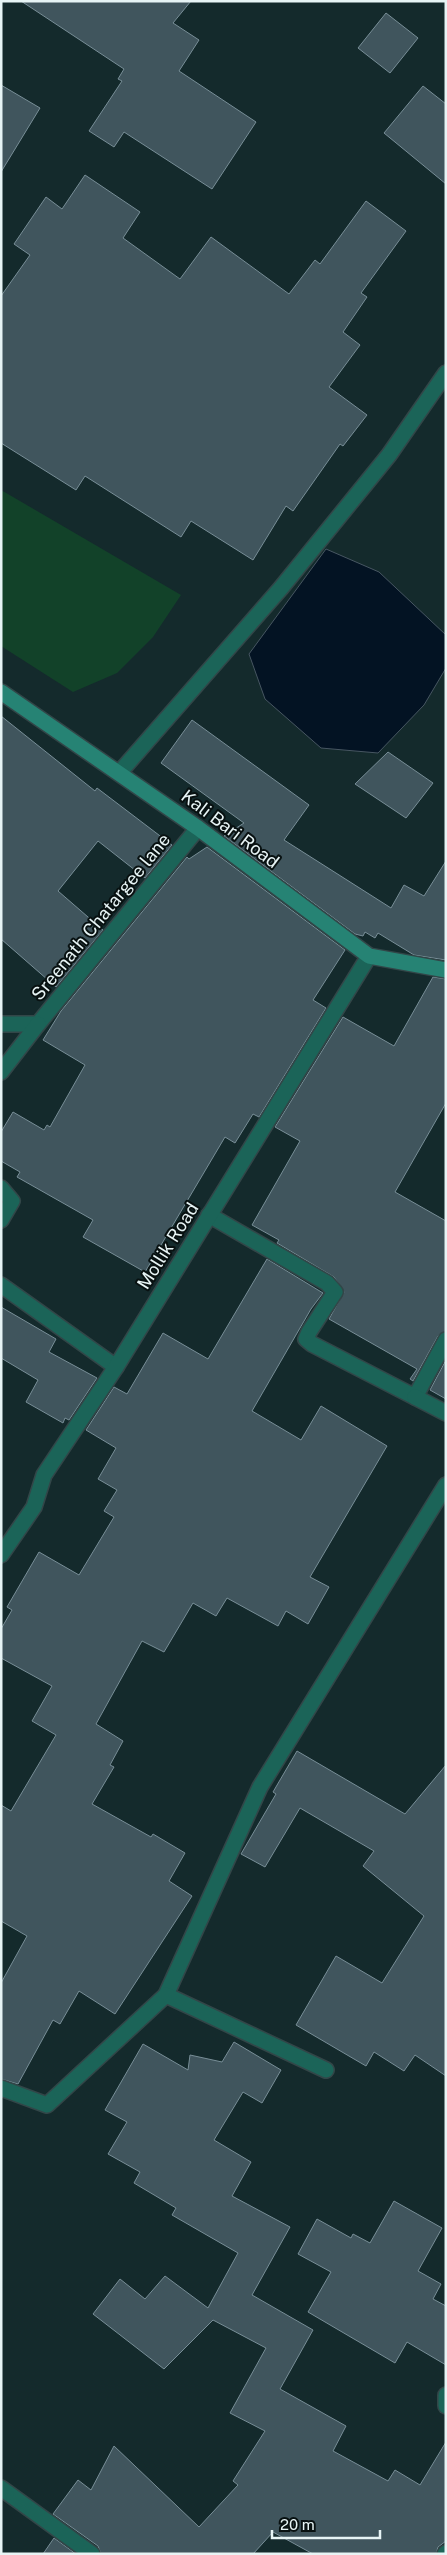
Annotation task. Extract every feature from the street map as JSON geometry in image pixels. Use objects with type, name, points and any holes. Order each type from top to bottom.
[{"type":"street","points":[[120,772],[287,581],[389,455],[446,373]]},
{"type":"street","name":"Kali Bari Road","points":[[1,692],[120,772],[369,956],[446,970]]},
{"type":"street","name":"Sreenath Chatargee lane","points":[[1,1024],[38,1024],[198,828]]},
{"type":"street","name":"Mollik Road","points":[[1,1555],[34,1507],[44,1475],[116,1366],[369,956]]},
{"type":"street","points":[[1,1072],[38,1024]]},
{"type":"street","points":[[1,1188],[12,1201],[1,1220]]},
{"type":"street","points":[[209,1215],[327,1284],[335,1292],[306,1339],[446,1413]]},
{"type":"street","points":[[1,1285],[116,1366]]},
{"type":"street","points":[[415,1397],[446,1340]]},
{"type":"street","points":[[1,2088],[47,2106],[166,1995],[260,1786],[446,1485]]},
{"type":"street","points":[[166,1995],[326,2070]]},
{"type":"street","points":[[446,2395],[446,2406]]},
{"type":"street","points":[[1,2488],[92,2554]]},
{"type":"green space","points":[[1,490],[181,595],[153,637],[117,673],[73,692],[1,646]]},
{"type":"water","points":[[326,549],[379,572],[446,635],[446,668],[424,705],[378,753],[321,748],[265,699],[249,654]]},
{"type":"building","points":[[21,1],[191,1],[173,23],[199,40],[179,71],[256,122],[212,189],[124,132],[114,147],[89,131],[122,81],[118,79],[124,69]]},
{"type":"building","points":[[386,13],[418,38],[390,73],[358,48]]},
{"type":"building","points":[[1,85],[40,108],[1,172]]},
{"type":"building","points":[[423,86],[446,104],[446,184],[384,133]]},
{"type":"building","points":[[85,175],[140,212],[123,238],[180,279],[211,237],[289,294],[315,260],[320,264],[366,201],[406,231],[361,293],[367,297],[343,332],[360,345],[329,387],[367,415],[343,446],[340,444],[293,511],[286,506],[253,560],[191,521],[181,537],[85,476],[76,490],[1,443],[1,296],[30,255],[14,244],[46,197],[62,209]]},
{"type":"building","points":[[1,716],[95,791],[97,788],[172,845],[145,878],[98,841],[58,891],[103,930],[56,987],[1,939]]},
{"type":"building","points":[[192,720],[309,805],[284,840],[391,908],[404,885],[424,896],[446,861],[446,960],[414,955],[378,933],[375,938],[365,932],[363,936],[355,934],[224,836],[244,823],[161,763]]},
{"type":"building","points":[[388,752],[433,783],[406,818],[355,784]]},
{"type":"building","points":[[207,847],[345,950],[313,1000],[326,1008],[259,1117],[253,1114],[235,1143],[225,1137],[145,1272],[83,1237],[93,1220],[17,1177],[20,1172],[1,1161],[1,1132],[13,1112],[44,1130],[47,1125],[50,1127],[85,1065],[43,1040],[61,1011],[187,857],[189,859]]},
{"type":"building","points":[[433,977],[446,979],[446,1103],[395,1192],[446,1221],[446,1331],[438,1336],[413,1381],[410,1379],[417,1369],[329,1319],[344,1292],[334,1277],[277,1243],[279,1240],[252,1225],[300,1141],[275,1127],[343,1017],[394,1046]]},
{"type":"building","points":[[267,1259],[323,1293],[311,1309],[252,1411],[301,1440],[321,1406],[387,1446],[310,1577],[329,1587],[308,1624],[286,1611],[278,1626],[227,1598],[216,1616],[193,1603],[164,1652],[142,1641],[96,1724],[123,1741],[110,1765],[114,1767],[92,1804],[151,1837],[153,1834],[185,1853],[169,1881],[192,1896],[115,2014],[79,1991],[60,2024],[53,2020],[18,2084],[1,2079],[1,1983],[27,1936],[1,1921],[1,1805],[11,1811],[56,1735],[32,1721],[52,1686],[1,1658],[1,1629],[12,1610],[7,1607],[39,1552],[79,1575],[114,1517],[104,1511],[117,1490],[98,1479],[116,1448],[86,1430],[114,1387],[127,1394],[163,1333],[208,1359]]},
{"type":"building","points":[[1,1307],[56,1339],[49,1352],[97,1378],[69,1420],[65,1418],[63,1423],[26,1402],[38,1380],[1,1358]]},
{"type":"building","points":[[446,1360],[446,1399],[430,1390]]},
{"type":"building","points":[[297,1751],[405,1814],[446,1765],[446,2076],[415,2055],[404,2071],[374,2052],[366,2066],[296,2025],[336,1956],[382,1983],[424,1916],[363,1866],[374,1851],[300,1808],[265,1867],[241,1854],[276,1794],[273,1792]]},
{"type":"building","points":[[234,2042],[281,2070],[262,2103],[243,2092],[214,2140],[251,2162],[232,2196],[290,2227],[252,2295],[313,2330],[280,2389],[346,2426],[333,2451],[388,2481],[395,2470],[420,2485],[446,2442],[446,2541],[438,2547],[436,2554],[313,2554],[273,2532],[253,2554],[101,2554],[98,2546],[53,2514],[78,2480],[91,2490],[114,2446],[199,2527],[238,2485],[233,2481],[265,2431],[230,2413],[266,2348],[213,2320],[164,2369],[93,2314],[120,2279],[145,2299],[165,2276],[208,2308],[238,2253],[172,2215],[176,2208],[134,2183],[140,2172],[108,2154],[127,2122],[105,2110],[143,2044],[188,2070],[190,2055],[222,2062]]},
{"type":"building","points":[[394,2201],[442,2228],[418,2271],[441,2284],[433,2299],[446,2306],[446,2365],[407,2342],[395,2363],[308,2312],[331,2272],[298,2254],[317,2219],[351,2238],[353,2234],[370,2243]]},
{"type":"building","points":[[54,2538],[76,2554],[43,2554]]}]
